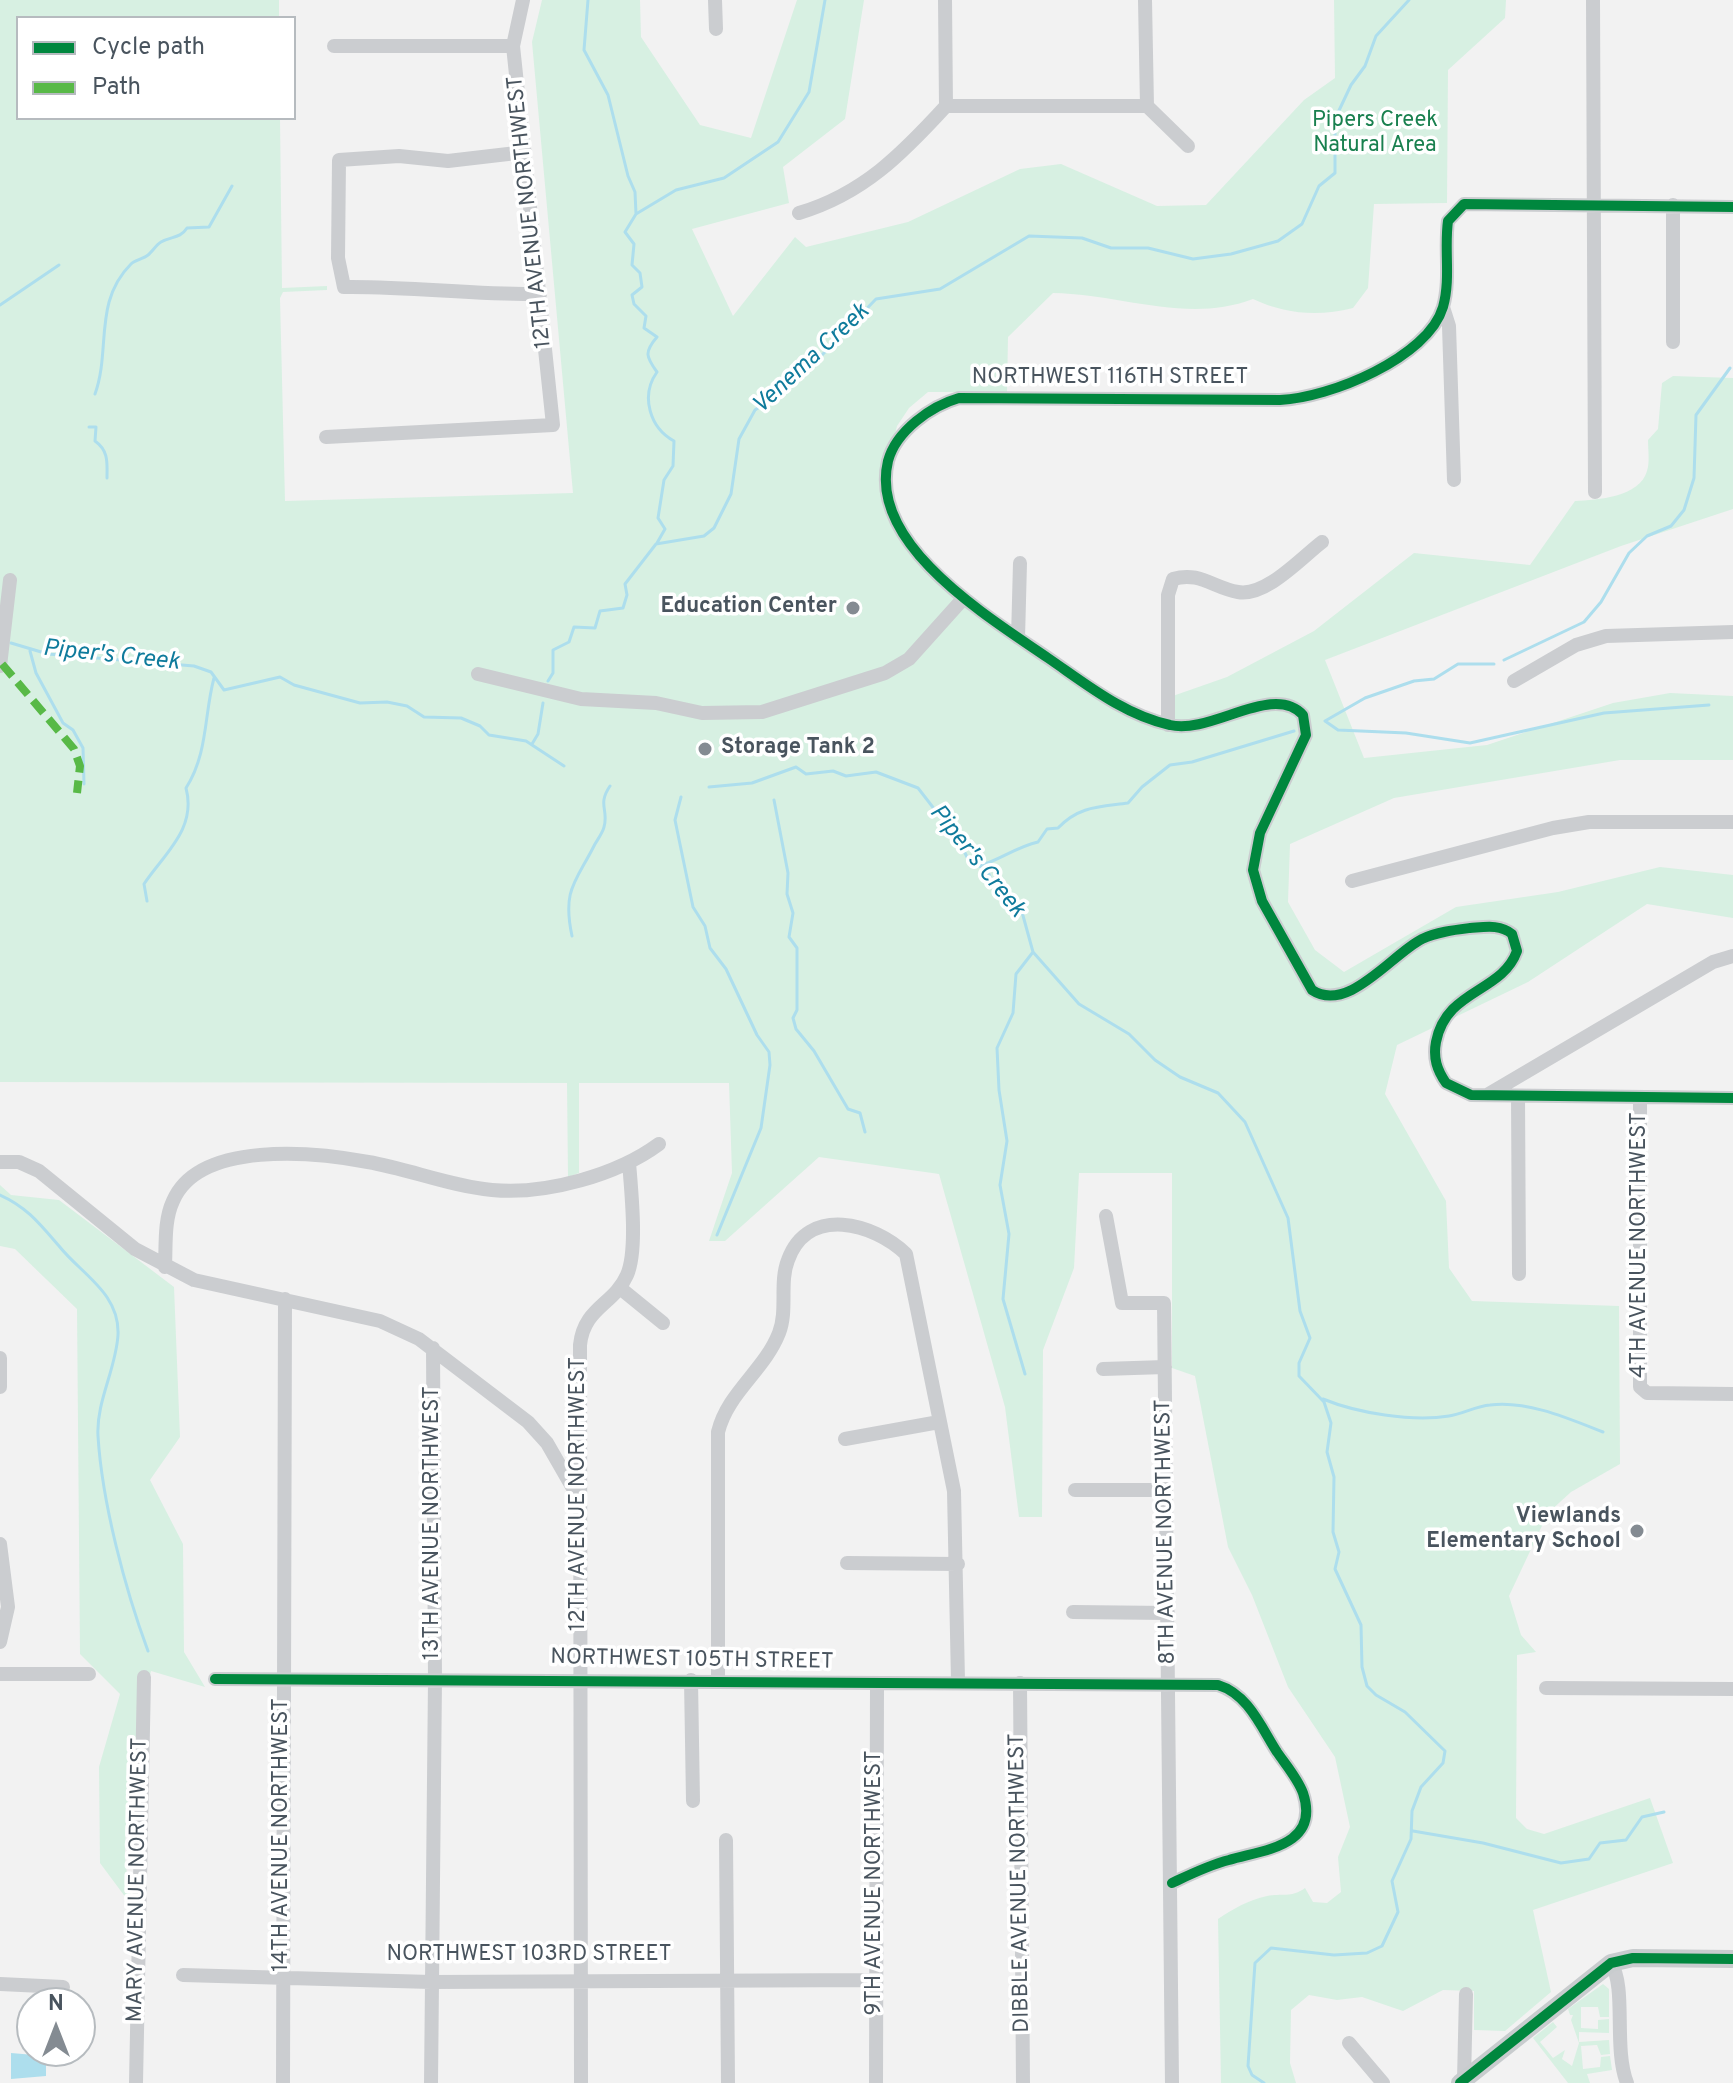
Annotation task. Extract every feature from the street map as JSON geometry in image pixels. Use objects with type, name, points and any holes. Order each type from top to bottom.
[{"type":"main road","points":[[1462,2081],[1611,1963],[1633,1958],[1733,1959]]},
{"type":"street","name":"12TH AVENUE NORTHWEST","points":[[326,437],[553,425],[513,46],[523,0]]},
{"type":"street","points":[[715,0],[716,29]]},
{"type":"street","points":[[799,213],[844,196],[868,182],[892,164],[946,106],[945,0]]},
{"type":"street","points":[[1145,0],[1147,106]]},
{"type":"street","points":[[1593,0],[1595,492]]},
{"type":"street","points":[[334,46],[513,46]]},
{"type":"street","points":[[946,106],[1147,106],[1188,146]]},
{"type":"street","points":[[525,152],[448,161],[399,156],[339,160],[338,258],[344,287],[411,286],[479,295],[540,294]]},
{"type":"street","points":[[1454,480],[1449,326],[1443,306],[1448,224],[1457,209],[1473,202],[1733,207]]},
{"type":"street","points":[[1673,205],[1673,342]]},
{"type":"street","name":"NORTHWEST 116TH STREET","points":[[1168,725],[1104,697],[962,600],[907,535],[887,498],[890,455],[914,423],[930,411],[951,401],[978,397],[1311,398],[1352,382],[1410,349],[1434,328],[1443,306]]},
{"type":"street","points":[[1322,542],[1265,586],[1250,592],[1230,590],[1197,576],[1173,579],[1168,595],[1168,725],[1204,725],[1271,703],[1294,708],[1303,715],[1306,735],[1260,833],[1253,870],[1258,892],[1308,986],[1317,994],[1328,997],[1344,994],[1408,949],[1436,934],[1492,927],[1512,934],[1517,944],[1514,960],[1497,977],[1452,1008],[1438,1032],[1435,1059],[1438,1072],[1446,1083],[1463,1094],[1486,1096],[1733,1098]]},
{"type":"street","points":[[1018,638],[1020,563]]},
{"type":"street","points":[[0,666],[10,580]]},
{"type":"street","points":[[478,674],[581,699],[656,703],[702,713],[762,712],[885,673],[909,659],[962,600]]},
{"type":"street","points":[[1514,681],[1576,645],[1606,636],[1733,632]]},
{"type":"street","points":[[1352,881],[1553,828],[1589,822],[1733,822]]},
{"type":"street","points":[[1486,1096],[1713,962],[1733,956]]},
{"type":"street","points":[[1518,1096],[1519,1274]]},
{"type":"street","name":"4TH AVENUE NORTHWEST","points":[[1640,1097],[1643,1391],[1733,1394]]},
{"type":"street","points":[[165,1267],[167,1221],[176,1194],[198,1171],[227,1159],[347,1158],[474,1187],[510,1191],[577,1179],[629,1162],[659,1144]]},
{"type":"street","points":[[0,1162],[19,1162],[39,1171],[135,1249],[165,1267],[204,1283],[392,1325],[433,1348],[538,1431],[578,1497]]},
{"type":"street","name":"12TH AVENUE NORTHWEST","points":[[581,2083],[578,1497],[581,1336],[587,1320],[620,1288],[631,1260],[629,1162]]},
{"type":"street","name":"8TH AVENUE NORTHWEST","points":[[1106,1216],[1122,1303],[1164,1303],[1172,2083]]},
{"type":"street","points":[[718,1681],[718,1432],[723,1411],[749,1381],[780,1331],[784,1273],[797,1243],[812,1231],[831,1223],[876,1232],[906,1254],[954,1491],[958,1564],[958,1681]]},
{"type":"street","points":[[620,1288],[663,1323]]},
{"type":"street","name":"14TH AVENUE NORTHWEST","points":[[283,2083],[285,1299]]},
{"type":"street","name":"13TH AVENUE NORTHWEST","points":[[431,2083],[435,1679],[433,1348]]},
{"type":"street","points":[[0,1358],[0,1387]]},
{"type":"street","points":[[1103,1369],[1165,1367]]},
{"type":"street","points":[[845,1439],[939,1422]]},
{"type":"street","points":[[1075,1490],[1166,1490]]},
{"type":"street","points":[[0,1544],[8,1607],[0,1642]]},
{"type":"street","points":[[847,1563],[958,1564]]},
{"type":"street","points":[[1073,1612],[1168,1613]]},
{"type":"street","points":[[0,1674],[89,1674]]},
{"type":"street","name":"MARY AVENUE NORTHWEST","points":[[136,2083],[144,1677]]},
{"type":"street","name":"NORTHWEST 105TH STREET","points":[[215,1679],[958,1681],[1218,1685],[1239,1696],[1302,1790],[1305,1808],[1299,1830],[1284,1845],[1215,1864],[1172,1883]]},
{"type":"street","points":[[691,1680],[693,1801]]},
{"type":"street","name":"9TH AVENUE NORTHWEST","points":[[876,2083],[877,1683]]},
{"type":"street","name":"DIBBLE AVENUE NORTHWEST","points":[[1020,1683],[1023,2083]]},
{"type":"street","points":[[1546,1688],[1733,1689]]},
{"type":"street","points":[[726,1840],[728,2083]]},
{"type":"street","points":[[1611,1963],[1617,1975],[1619,2048],[1627,2083]]},
{"type":"street","name":"NORTHWEST 103RD STREET","points":[[183,1975],[431,1982],[876,1980]]},
{"type":"street","points":[[0,1984],[63,1987]]},
{"type":"street","points":[[1462,2081],[1466,1994]]},
{"type":"street","points":[[1349,2043],[1383,2083]]},
{"type":"green space","name":"Pipers Creek Natural Area","points":[[0,0],[279,0],[279,16],[16,16],[16,120],[280,120],[282,288],[327,286],[327,290],[283,292],[280,298],[285,501],[573,493],[532,42],[542,0],[640,0],[641,37],[700,125],[751,138],[797,0],[864,0],[845,119],[783,167],[789,203],[692,229],[733,316],[795,237],[806,247],[908,222],[1020,169],[1061,164],[1157,206],[1206,205],[1304,100],[1335,78],[1334,0],[1506,0],[1505,18],[1448,70],[1447,203],[1374,204],[1368,288],[1353,308],[1302,312],[1277,308],[1253,299],[1228,306],[1179,308],[1053,293],[1008,337],[1007,392],[928,392],[909,408],[897,426],[887,466],[887,498],[943,581],[1104,697],[1167,725],[1167,698],[1227,677],[1314,631],[1414,553],[1530,565],[1575,501],[1595,500],[1627,492],[1643,480],[1648,464],[1648,440],[1658,429],[1662,383],[1673,376],[1733,378],[1733,509],[1621,546],[1325,660],[1364,758],[1487,745],[1613,703],[1670,693],[1733,696],[1733,760],[1620,760],[1394,798],[1290,844],[1288,902],[1315,950],[1344,972],[1456,907],[1558,892],[1660,867],[1733,875],[1733,918],[1647,904],[1528,982],[1397,1045],[1385,1094],[1446,1201],[1449,1268],[1472,1301],[1619,1306],[1620,1464],[1571,1492],[1548,1513],[1509,1596],[1521,1635],[1536,1652],[1517,1655],[1516,1818],[1527,1829],[1544,1834],[1650,1798],[1673,1863],[1533,1910],[1551,1992],[1505,2031],[1474,2030],[1474,1991],[1443,1990],[1403,2011],[1362,1997],[1337,2000],[1309,1995],[1291,2010],[1290,2063],[1296,2083],[1221,2083],[1218,1919],[1253,1900],[1291,1894],[1305,1888],[1313,1902],[1327,1903],[1341,1892],[1338,1857],[1350,1827],[1335,1757],[1288,1687],[1252,1595],[1228,1547],[1195,1376],[1172,1368],[1172,1173],[1079,1173],[1074,1268],[1043,1350],[1042,1517],[1019,1517],[1005,1407],[939,1174],[819,1157],[725,1241],[709,1241],[732,1173],[729,1083],[579,1083],[579,1173],[568,1177],[567,1083],[0,1082]]},
{"type":"green space","points":[[0,1185],[11,1195],[59,1200],[174,1287],[180,1437],[150,1480],[183,1544],[184,1652],[205,1687],[151,1671],[137,1738],[128,1805],[125,1858],[132,1906],[100,1863],[99,1767],[120,1694],[80,1654],[77,1309],[15,1249],[0,1246]]},
{"type":"green space","points":[[1603,1984],[1609,1989],[1609,2017],[1600,2017],[1598,2007],[1581,2007],[1581,2028],[1598,2029],[1598,2020],[1609,2019],[1609,2033],[1579,2032],[1579,2042],[1609,2040],[1610,2054],[1601,2055],[1597,2045],[1581,2046],[1583,2069],[1600,2067],[1601,2057],[1610,2056],[1612,2070],[1587,2074],[1590,2083],[1568,2083],[1533,2038],[1553,2022],[1557,2027],[1540,2042],[1553,2058],[1565,2050],[1562,2059],[1572,2066],[1579,2043],[1571,2020],[1573,2015],[1568,2009]]},
{"type":"water","points":[[11,2053],[16,2053],[16,2067],[46,2067],[46,2076],[11,2079]]},
{"type":"waterway","points":[[588,0],[584,50],[608,95],[628,176],[635,192],[636,214],[625,232],[634,244],[632,265],[640,273],[642,287],[632,295],[634,304],[646,316],[644,328],[657,337],[648,354],[657,372],[649,391],[650,411],[659,428],[674,441],[673,466],[664,480],[658,518],[665,529],[657,543]]},
{"type":"waterway","points":[[636,214],[676,190],[724,178],[778,142],[809,92],[825,0]]},
{"type":"waterway","name":"Venema Creek","points":[[548,681],[553,673],[553,650],[569,642],[574,627],[595,628],[600,611],[623,608],[627,595],[625,584],[656,544],[704,536],[714,528],[731,494],[739,439],[755,410],[797,381],[876,299],[940,289],[1029,236],[1082,238],[1111,248],[1148,248],[1193,259],[1231,254],[1278,241],[1302,224],[1319,186],[1335,173],[1335,119],[1351,85],[1365,66],[1376,36],[1409,0]]},
{"type":"waterway","points":[[95,394],[100,377],[107,310],[119,279],[131,264],[148,255],[161,242],[178,236],[187,228],[209,227],[232,186]]},
{"type":"waterway","points":[[0,305],[59,265]]},
{"type":"waterway","points":[[1504,660],[1584,622],[1601,602],[1629,553],[1647,536],[1671,526],[1684,510],[1694,478],[1696,415],[1730,368]]},
{"type":"waterway","points":[[89,427],[96,427],[95,441],[105,453],[107,478]]},
{"type":"waterway","name":"Piper's Creek","points":[[11,643],[48,654],[194,666],[211,672],[224,690],[280,677],[294,685],[360,703],[387,702],[407,706],[424,717],[461,718],[480,726],[489,735],[526,741],[564,766]]},
{"type":"waterway","points":[[30,651],[36,673],[63,723],[73,730],[83,748],[84,784]]},
{"type":"waterway","points":[[1494,664],[1458,664],[1434,679],[1414,681],[1365,698],[1325,721],[1338,730],[1406,733],[1470,743],[1604,713],[1709,705]]},
{"type":"waterway","points":[[147,901],[144,884],[177,840],[187,816],[186,788],[202,748],[214,678]]},
{"type":"waterway","name":"Venema Creek","points":[[532,744],[538,734],[543,703]]},
{"type":"waterway","points":[[979,866],[1038,842],[1047,829],[1058,828],[1082,811],[1128,803],[1142,787],[1170,765],[1192,762],[1294,731]]},
{"type":"waterway","name":"Piper's Creek","points":[[709,787],[752,783],[796,767],[806,774],[833,771],[846,776],[876,772],[918,788],[959,841],[967,857],[988,872],[999,898],[1022,912],[1033,952],[1079,1004],[1129,1034],[1155,1060],[1180,1077],[1218,1093],[1245,1122],[1288,1218],[1300,1311],[1310,1338],[1299,1363],[1299,1376],[1324,1402],[1331,1423],[1327,1452],[1334,1477],[1333,1532],[1339,1552],[1335,1569],[1361,1625],[1362,1667],[1367,1686],[1405,1712],[1445,1751],[1443,1763],[1421,1787],[1412,1811],[1411,1839],[1392,1881],[1398,1912],[1382,1946],[1367,1953],[1334,1955],[1271,1948],[1255,1963],[1248,2066],[1252,2075],[1264,2083]]},
{"type":"waterway","points":[[572,936],[570,896],[603,829],[604,798],[610,786]]},
{"type":"waterway","points":[[681,797],[675,820],[693,907],[705,926],[710,948],[726,969],[757,1035],[769,1052],[761,1128],[717,1235]]},
{"type":"waterway","points":[[774,800],[788,873],[787,894],[793,913],[789,937],[797,948],[797,1010],[793,1018],[796,1029],[814,1051],[848,1109],[860,1113],[865,1132]]},
{"type":"waterway","points":[[1025,1374],[1003,1299],[1009,1234],[1000,1185],[1007,1141],[999,1090],[997,1048],[1013,1013],[1016,974],[1033,952]]},
{"type":"waterway","points":[[0,1195],[32,1217],[98,1285],[113,1307],[118,1335],[98,1423],[100,1462],[116,1545],[148,1651]]},
{"type":"waterway","points":[[1323,1399],[1368,1412],[1418,1418],[1449,1416],[1490,1405],[1519,1405],[1603,1432]]},
{"type":"waterway","points":[[1413,1831],[1483,1843],[1561,1863],[1589,1859],[1600,1843],[1626,1840],[1642,1817],[1664,1812]]},
{"type":"marked path","points":[[2,664],[74,749],[80,766],[77,793]]},
{"type":"cycle path","points":[[1733,207],[1464,204],[1448,221],[1445,296],[1434,326],[1418,343],[1374,372],[1324,392],[1280,400],[959,398],[926,414],[899,440],[888,461],[887,492],[896,522],[915,550],[939,576],[996,622],[1121,706],[1153,720],[1186,726],[1275,704],[1290,706],[1303,715],[1306,735],[1260,833],[1253,870],[1262,901],[1312,990],[1326,995],[1355,988],[1410,946],[1434,935],[1470,928],[1502,929],[1512,934],[1517,951],[1510,965],[1462,1001],[1442,1025],[1436,1042],[1435,1059],[1446,1083],[1471,1095],[1733,1098]]},
{"type":"cycle path","points":[[215,1679],[1218,1685],[1238,1696],[1253,1712],[1295,1777],[1303,1793],[1306,1811],[1304,1825],[1285,1843],[1214,1864],[1172,1883]]},
{"type":"cycle path","points":[[1460,2083],[1611,1963],[1633,1958],[1733,1959]]},
{"type":"place","name":"Education Center","points":[[853,608]]},
{"type":"place","name":"Storage Tank 2","points":[[705,749]]},
{"type":"place","name":"Viewlands Elementary School","points":[[1637,1531]]}]
